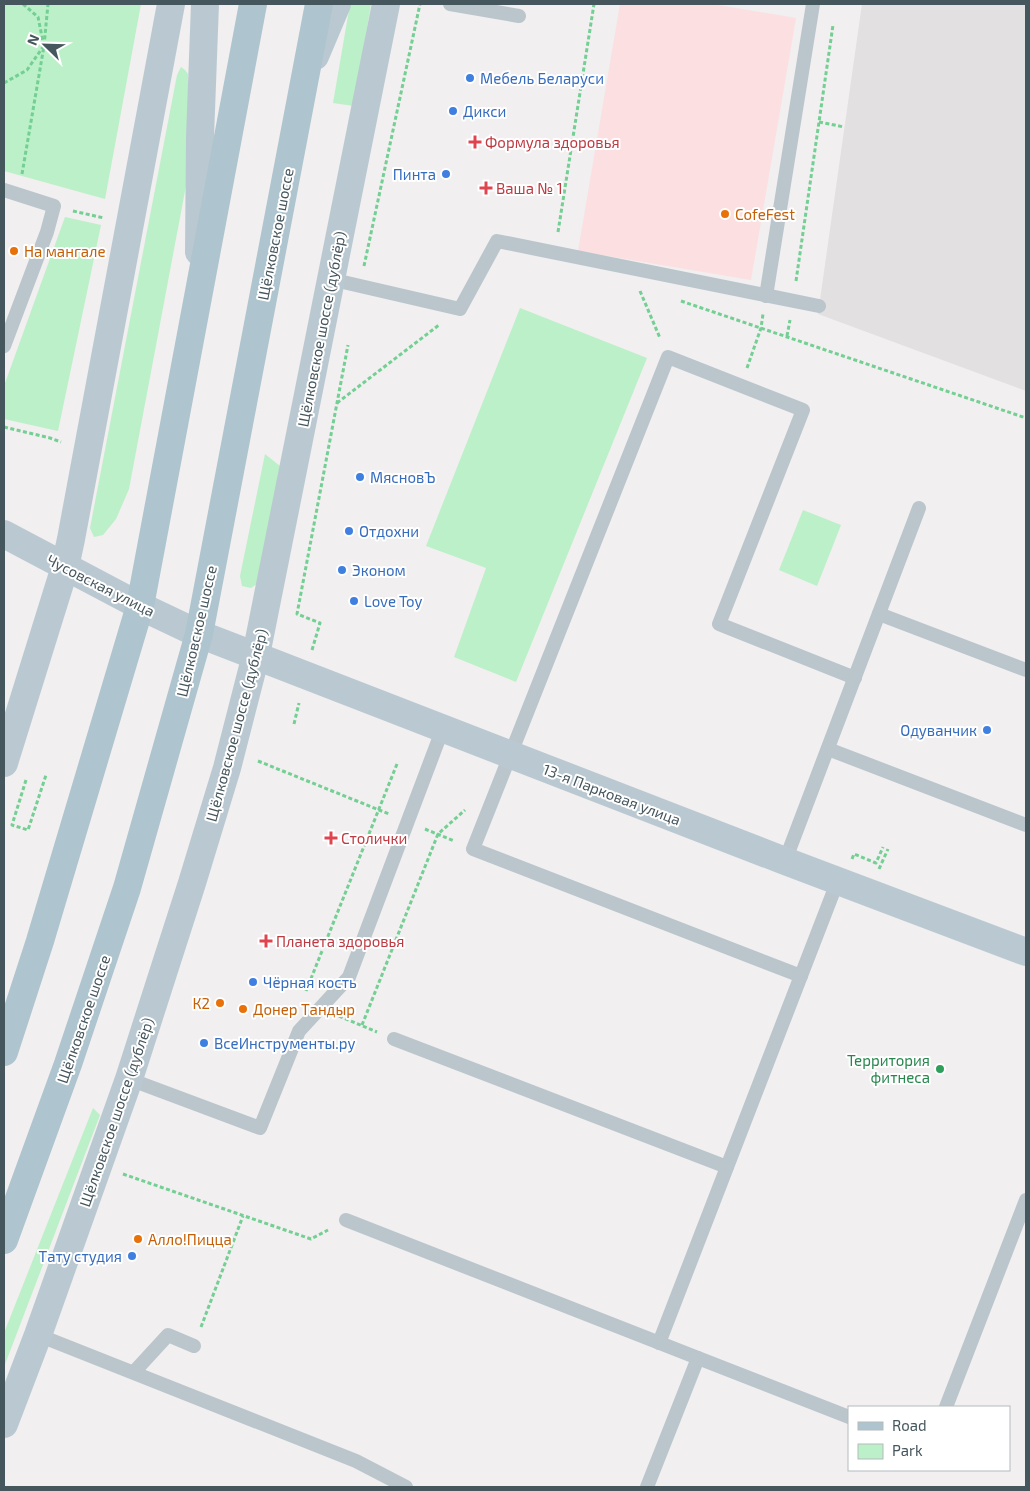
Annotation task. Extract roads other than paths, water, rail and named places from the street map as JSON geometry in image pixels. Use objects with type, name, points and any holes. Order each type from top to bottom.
[{"type":"main road","points":[[4,1052],[40,941],[140,606],[253,4]]},
{"type":"main road","name":"Щёлковское шоссе","points":[[4,1239],[68,1064],[127,888],[199,634],[319,4]]},
{"type":"street","points":[[4,763],[65,567],[171,4]]},
{"type":"street","points":[[199,291],[200,138],[205,4]]},
{"type":"street","points":[[303,85],[337,4]]},
{"type":"street","name":"Щёлковское шоссе (дублёр)","points":[[4,1424],[38,1335],[128,1079],[227,768],[256,655],[386,4]]},
{"type":"street","name":"Чусовская улица","points":[[4,534],[140,606],[199,634]]},
{"type":"street","name":"13-я Парковая улица","points":[[199,634],[785,861],[1026,952]]},
{"type":"lane","points":[[450,4],[519,16]]},
{"type":"lane","points":[[766,296],[813,4]]},
{"type":"lane","points":[[4,190],[54,206],[47,232],[4,346]]},
{"type":"lane","points":[[330,279],[460,310],[497,241],[819,306]]},
{"type":"lane","points":[[801,976],[473,849],[668,357],[803,410],[718,624],[855,678]]},
{"type":"lane","points":[[785,861],[919,508]]},
{"type":"lane","points":[[879,614],[1026,670]]},
{"type":"lane","points":[[128,1079],[260,1128],[299,1031],[349,977],[443,728]]},
{"type":"lane","points":[[828,750],[1026,825]]},
{"type":"lane","points":[[659,1343],[838,880]]},
{"type":"lane","points":[[394,1039],[727,1167]]},
{"type":"lane","points":[[946,1406],[1026,1200]]},
{"type":"lane","points":[[346,1220],[848,1417]]},
{"type":"lane","points":[[38,1335],[356,1461],[406,1487]]},
{"type":"lane","points":[[134,1372],[168,1335],[194,1346]]},
{"type":"lane","points":[[647,1487],[698,1358]]},
{"type":"place","name":"Мебель Беларуси","points":[[470,78]]},
{"type":"place","name":"Дикси","points":[[453,111]]},
{"type":"place","name":"Формула здоровья","points":[[475,142]]},
{"type":"place","name":"Пинта","points":[[446,174]]},
{"type":"place","name":"Ваша № 1","points":[[486,188]]},
{"type":"place","name":"CofeFest","points":[[725,214]]},
{"type":"place","name":"На мангале","points":[[14,251]]},
{"type":"place","name":"МясновЪ","points":[[360,477]]},
{"type":"place","name":"Отдохни","points":[[349,531]]},
{"type":"place","name":"Эконом","points":[[342,570]]},
{"type":"place","name":"Love Toy","points":[[354,601]]},
{"type":"place","name":"Одуванчик","points":[[987,730]]},
{"type":"place","name":"Столички","points":[[331,838]]},
{"type":"place","name":"Планета здоровья","points":[[266,941]]},
{"type":"place","name":"Чёрная кость","points":[[253,982]]},
{"type":"place","name":"К2","points":[[220,1003]]},
{"type":"place","name":"Донер Тандыр","points":[[243,1009]]},
{"type":"place","name":"ВсеИнструменты.ру","points":[[204,1043]]},
{"type":"place","name":"Территория фитнеса","points":[[940,1069]]},
{"type":"place","name":"Алло!Пицца","points":[[138,1239]]},
{"type":"place","name":"Тату студия","points":[[132,1256]]}]
